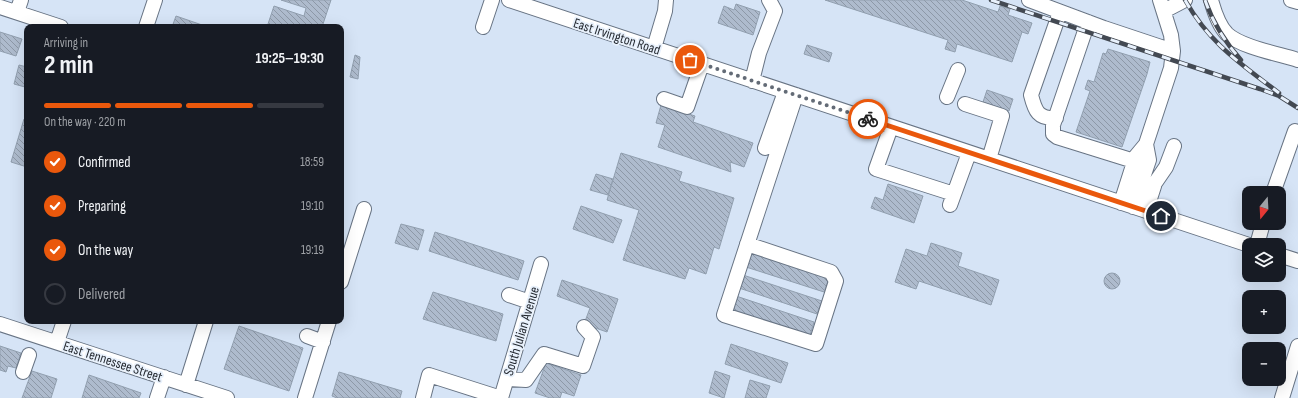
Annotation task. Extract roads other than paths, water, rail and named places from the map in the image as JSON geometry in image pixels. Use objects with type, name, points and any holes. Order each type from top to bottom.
[{"type":"street","points":[[147,24],[155,0]]},
{"type":"street","points":[[483,27],[492,0]]},
{"type":"street","name":"East Irvington Road","points":[[509,0],[1242,243]]},
{"type":"street","points":[[654,48],[665,11],[666,0]]},
{"type":"street","points":[[752,81],[759,53],[775,11],[769,0]]},
{"type":"street","points":[[1028,0],[1173,51]]},
{"type":"street","points":[[1133,207],[1134,161],[1136,156],[1146,144],[1171,68],[1173,51],[1171,35],[1162,6],[1185,0]]},
{"type":"street","points":[[1211,0],[1227,34],[1244,44],[1298,60]]},
{"type":"street","points":[[1290,0],[1298,2]]},
{"type":"street","points":[[0,7],[19,6],[55,24]]},
{"type":"street","points":[[1056,118],[1049,118],[1038,113],[1034,108],[1031,95],[1060,12]]},
{"type":"street","points":[[1088,22],[1053,130],[1055,136],[1134,161]]},
{"type":"street","points":[[664,99],[687,107],[702,64]]},
{"type":"street","points":[[947,97],[958,70]]},
{"type":"street","points":[[765,148],[790,94]]},
{"type":"street","points":[[747,244],[831,272],[836,281],[816,344],[724,315],[747,244],[790,94]]},
{"type":"street","points":[[965,104],[1002,116],[989,159]]},
{"type":"street","points":[[890,127],[876,169],[952,200],[968,153]]},
{"type":"street","points":[[1275,186],[1295,130]]},
{"type":"street","points":[[1133,207],[1149,160],[1146,144]]},
{"type":"street","points":[[1133,207],[1155,183],[1166,167],[1174,146]]},
{"type":"street","points":[[344,273],[364,210]]},
{"type":"street","points":[[1286,257],[1298,261]]},
{"type":"street","name":"South Julian Avenue","points":[[501,398],[541,264]]},
{"type":"street","points":[[509,295],[530,302]]},
{"type":"street","name":"East Tennessee Street","points":[[0,324],[227,398]]},
{"type":"street","points":[[57,342],[63,324]]},
{"type":"street","points":[[186,385],[205,324]]},
{"type":"street","points":[[305,398],[328,324]]},
{"type":"street","points":[[507,379],[526,380],[544,354],[583,366],[592,337],[584,327]]},
{"type":"street","points":[[307,336],[322,342]]},
{"type":"street","points":[[1282,398],[1298,346]]},
{"type":"street","points":[[23,372],[29,355]]},
{"type":"street","points":[[423,398],[430,375],[501,398]]},
{"type":"street","points":[[157,398],[164,377]]},
{"type":"railway","points":[[991,0],[1260,89],[1279,96],[1298,108]]},
{"type":"railway","points":[[1185,0],[1215,41],[1279,93]]},
{"type":"railway","points":[[1205,0],[1220,32],[1241,60]]}]
